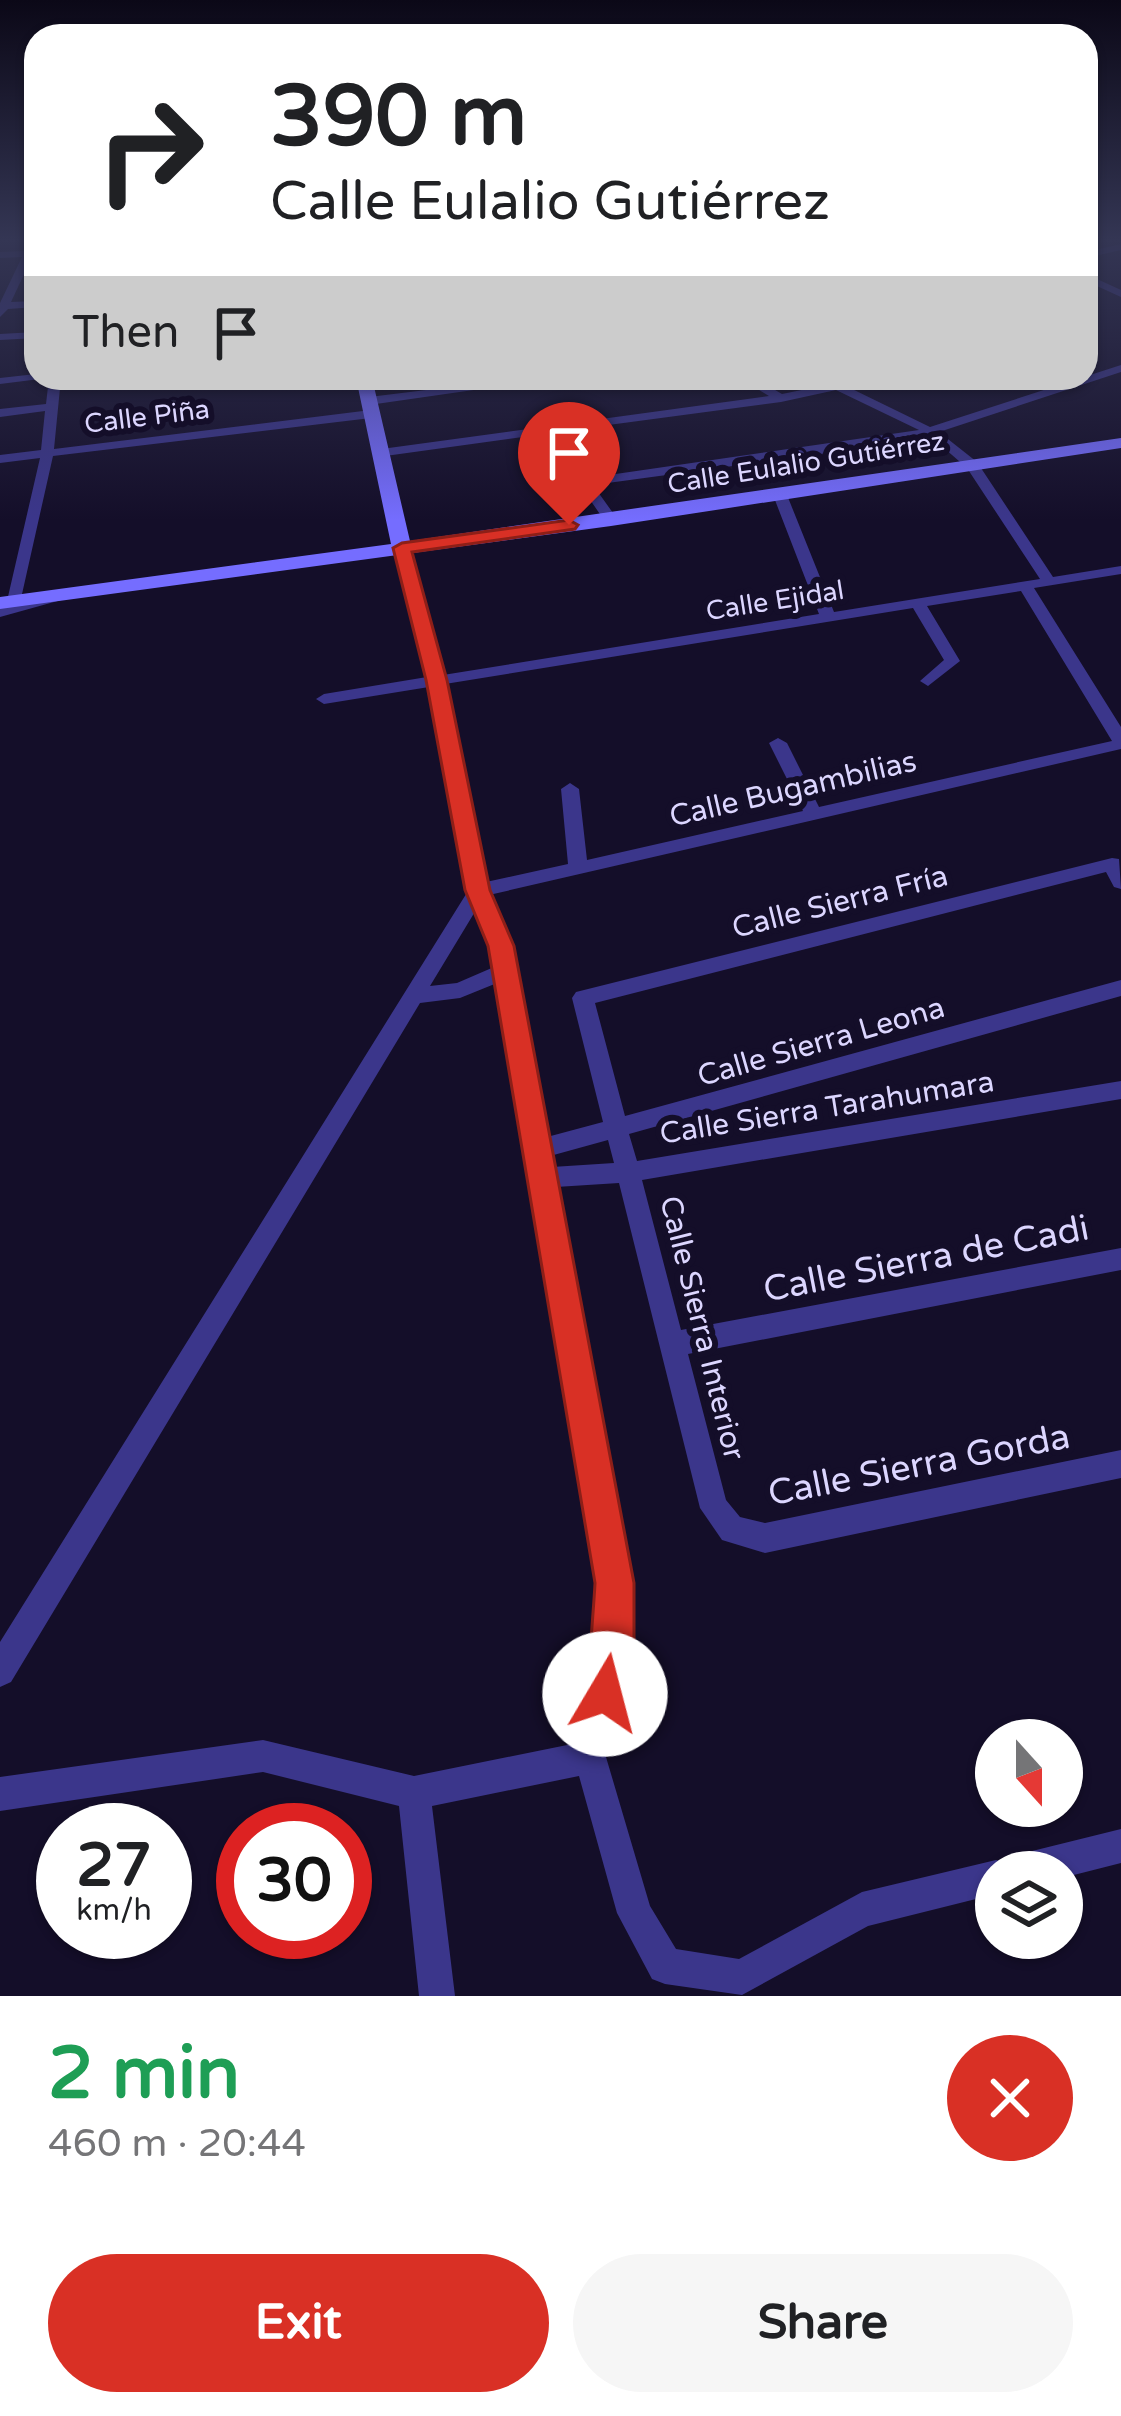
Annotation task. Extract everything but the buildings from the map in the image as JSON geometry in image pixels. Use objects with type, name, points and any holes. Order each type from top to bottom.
[{"type":"street","points":[[5,605],[46,453],[54,390]]},
{"type":"street","points":[[366,390],[436,680],[478,890],[501,946],[614,1583],[613,1663],[590,1757],[635,1913],[665,1966],[745,1987],[862,1910],[975,1882]]},
{"type":"street","name":"Calle Piña","points":[[0,459],[479,390]]},
{"type":"street","points":[[767,390],[781,398]]},
{"type":"street","points":[[378,453],[827,390]]},
{"type":"street","points":[[843,390],[932,432],[972,465],[1048,582]]},
{"type":"street","points":[[585,482],[932,432],[1062,390]]},
{"type":"street","points":[[0,413],[52,407]]},
{"type":"street","points":[[548,429],[611,520]]},
{"type":"street","name":"Calle Eulalio Gutiérrez","points":[[5,605],[1121,443]]},
{"type":"street","points":[[780,495],[828,617]]},
{"type":"street","name":"Calle Ejidal","points":[[324,699],[1121,570]]},
{"type":"street","points":[[1025,586],[1121,742]]},
{"type":"street","points":[[918,603],[952,661],[928,681]]},
{"type":"street","name":"Calle Bugambilias","points":[[478,890],[1121,742]]},
{"type":"street","points":[[778,743],[814,815]]},
{"type":"street","points":[[570,789],[578,868]]},
{"type":"street","name":"Calle Sierra Fría","points":[[583,998],[1117,873]]},
{"type":"street","points":[[0,1671],[478,890]]},
{"type":"street","points":[[414,996],[460,990],[505,971]]},
{"type":"street","name":"Calle Sierra Leona","points":[[536,1150],[1121,988]]},
{"type":"street","name":"Calle Sierra Interior","points":[[583,998],[714,1508],[732,1530]]},
{"type":"street","name":"Calle Sierra Tarahumara","points":[[542,1178],[628,1172],[1121,1090]]},
{"type":"street","name":"Calle Sierra de Cadi","points":[[673,1344],[1121,1258]]},
{"type":"street","name":"Calle Sierra Gorda","points":[[732,1530],[765,1538],[1121,1465]]},
{"type":"street","points":[[0,1794],[263,1756],[414,1793],[590,1757]]},
{"type":"street","points":[[414,1793],[437,1996]]},
{"type":"street","points":[[1083,1855],[1121,1846]]},
{"type":"route","points":[[569,525],[402,548],[436,680],[478,890],[501,946],[614,1583],[613,1663],[605,1694]]}]
